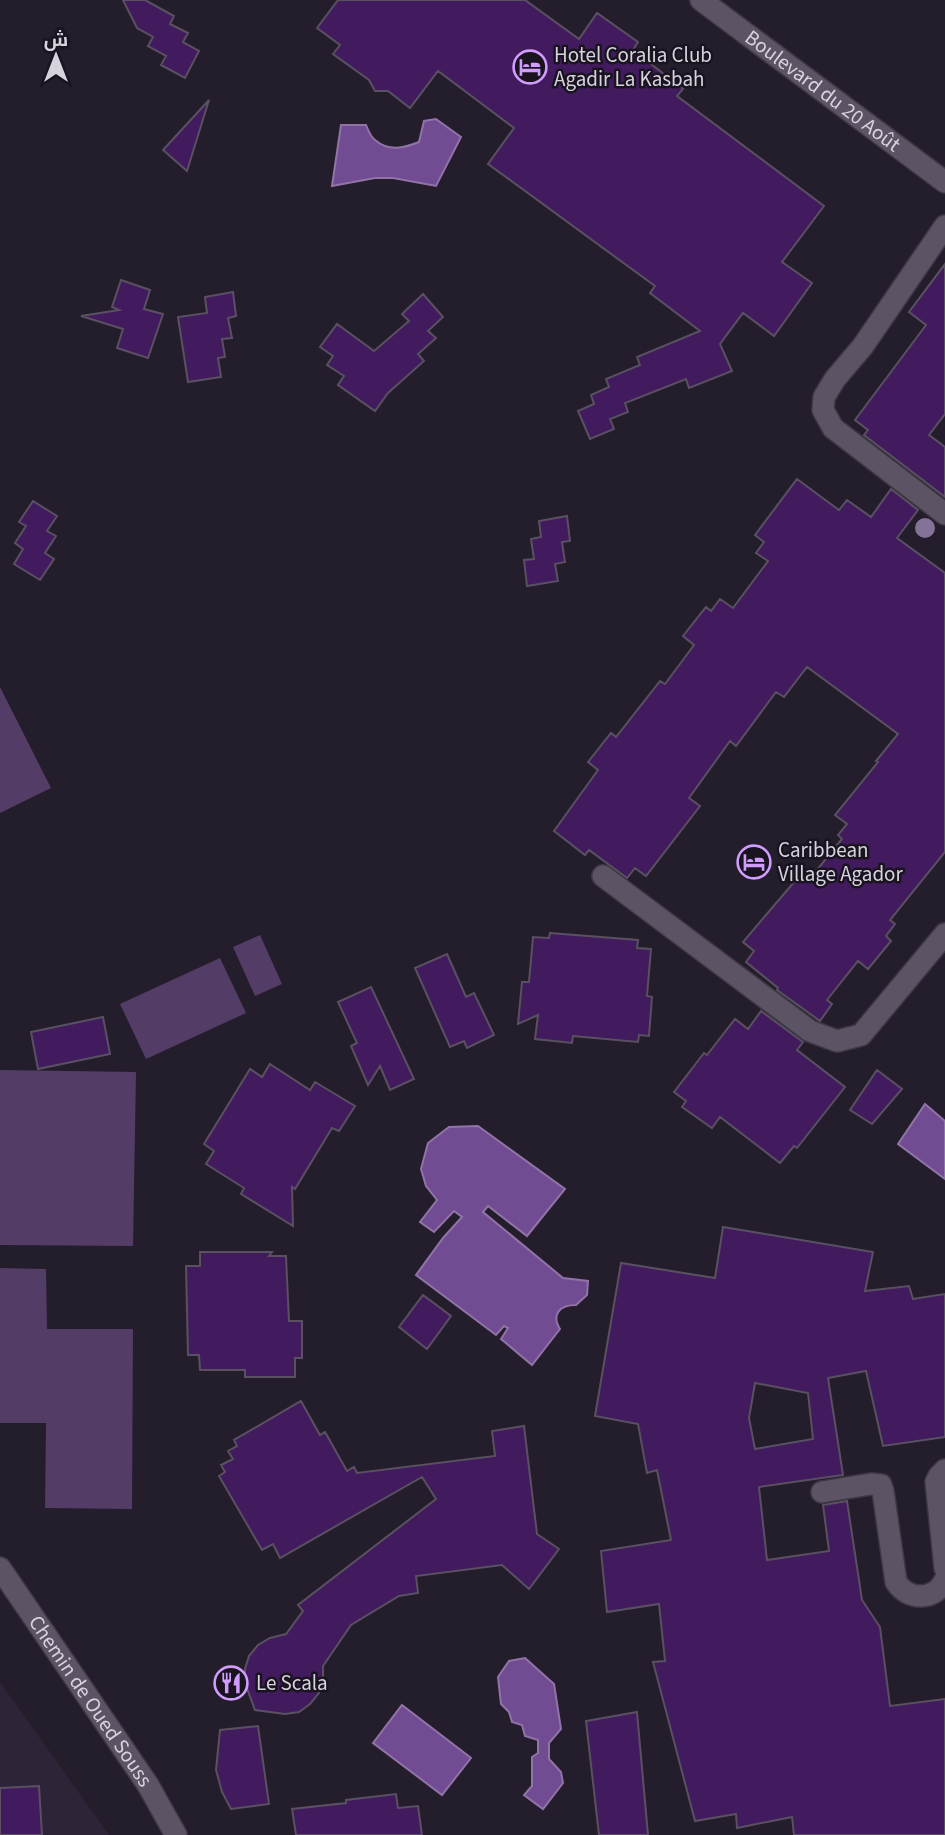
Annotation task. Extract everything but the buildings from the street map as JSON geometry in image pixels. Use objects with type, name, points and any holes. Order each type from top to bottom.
[{"type":"street","name":"Boulevard du 20 Août","points":[[701,0],[945,182]]},
{"type":"street","points":[[945,226],[863,346],[835,379],[824,397],[823,410],[833,428],[945,514]]},
{"type":"street","points":[[603,876],[810,1031],[837,1041],[861,1035],[945,934]]},
{"type":"street","points":[[945,1470],[936,1482],[945,1568]]},
{"type":"street","points":[[822,1492],[871,1484],[881,1485],[896,1582],[900,1588],[911,1595],[921,1597],[936,1592],[945,1580]]},
{"type":"street","name":"Chemin de Oued Souss","points":[[0,1568],[148,1785],[176,1835]]},
{"type":"shaded area","points":[[436,119],[461,137],[436,186],[393,178],[375,178],[332,186],[341,125],[366,125],[380,144],[397,148],[419,142],[424,121]]},
{"type":"shaded area","points":[[0,687],[51,788],[0,813]]},
{"type":"shaded area","points":[[260,935],[282,984],[255,996],[233,947]]},
{"type":"shaded area","points":[[220,958],[246,1013],[146,1059],[120,1004]]},
{"type":"shaded area","points":[[0,1070],[136,1072],[133,1246],[0,1245]]},
{"type":"shaded area","points":[[925,1104],[945,1121],[945,1179],[898,1144]]},
{"type":"shaded area","points":[[478,1126],[565,1189],[527,1236],[488,1206],[483,1212],[563,1278],[588,1281],[587,1295],[576,1305],[559,1311],[556,1319],[560,1329],[532,1365],[501,1339],[508,1328],[504,1326],[496,1335],[416,1275],[462,1217],[454,1211],[434,1232],[420,1222],[437,1200],[426,1186],[421,1169],[428,1143],[449,1127]]},
{"type":"shaded area","points":[[0,1268],[46,1269],[47,1329],[133,1329],[132,1509],[45,1508],[46,1423],[0,1423]]},
{"type":"shaded area","points":[[525,1658],[554,1684],[561,1729],[549,1743],[549,1759],[561,1772],[563,1783],[543,1809],[524,1795],[532,1786],[532,1757],[538,1753],[538,1740],[525,1736],[522,1725],[512,1722],[509,1712],[501,1704],[498,1677],[509,1661]]},
{"type":"shaded area","points":[[0,1682],[109,1835],[0,1835]]},
{"type":"shaded area","points":[[402,1705],[471,1758],[442,1795],[373,1743]]},
{"type":"place","name":"Hotel Coralia Club Agadir La Kasbah","points":[[530,67]]},
{"type":"place","name":"Caribbean Village Agador","points":[[754,862]]},
{"type":"place","name":"Le Scala","points":[[231,1683]]}]
